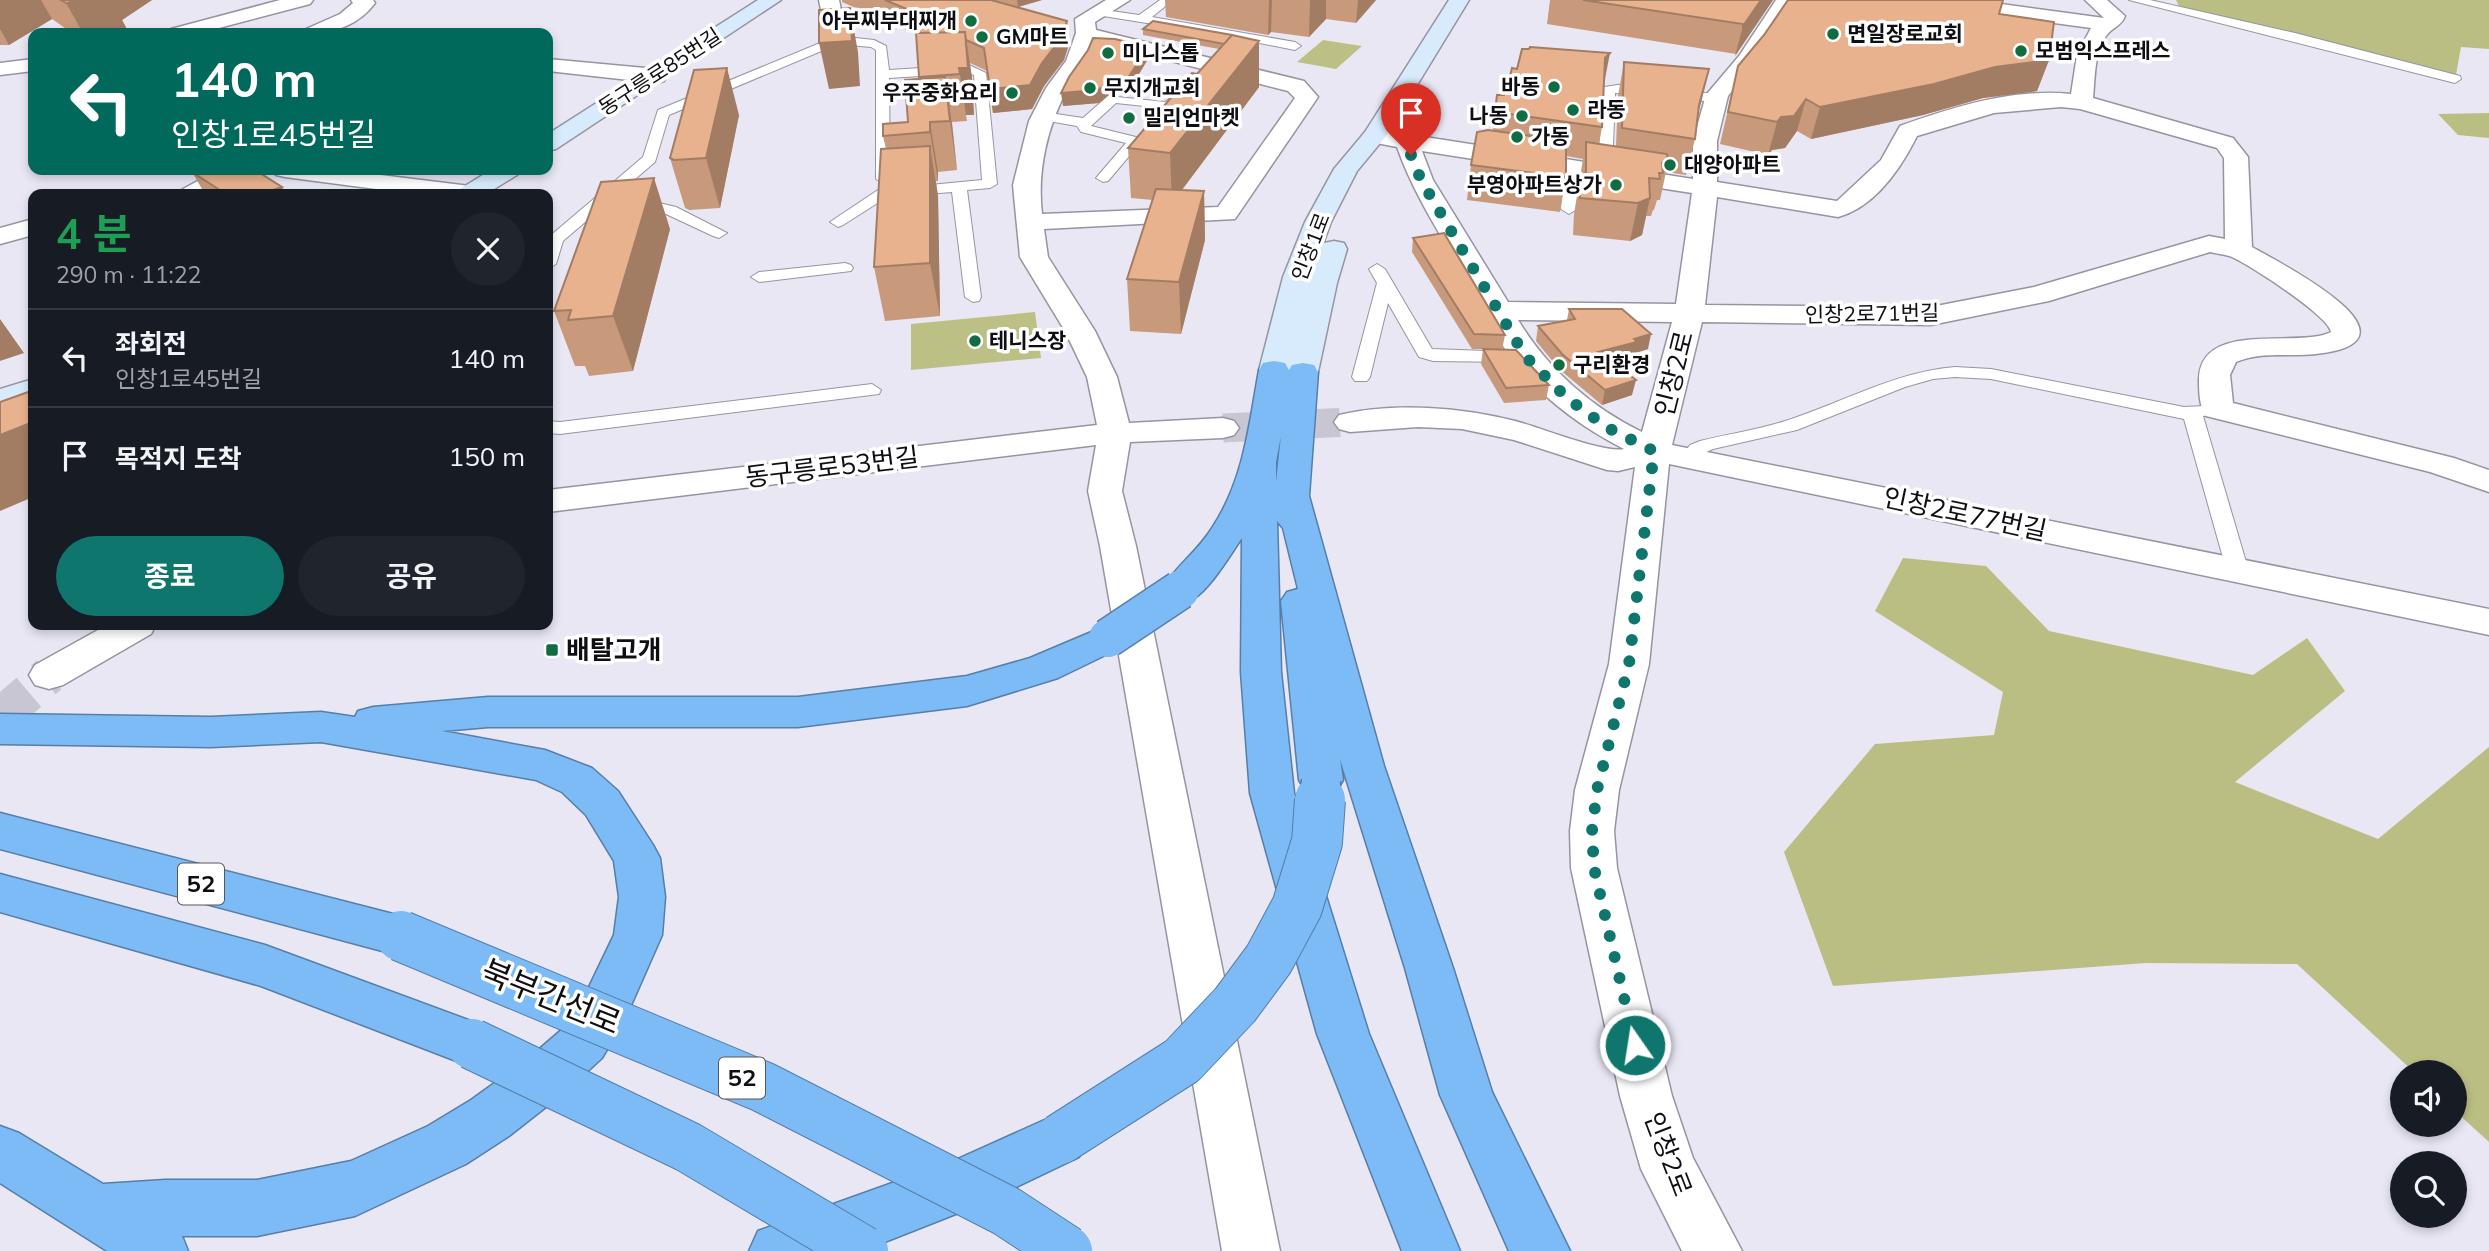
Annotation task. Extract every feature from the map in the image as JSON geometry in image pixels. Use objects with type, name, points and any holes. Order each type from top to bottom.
[{"type":"highway","points":[[0,729],[211,732],[321,727],[488,712],[798,712],[967,691],[1044,668],[1108,638],[1180,590],[1209,561],[1241,509],[1289,371]]},
{"type":"highway","points":[[778,1251],[865,1223],[985,1175],[1060,1139],[1182,1061],[1235,1005],[1269,958],[1297,907],[1317,842],[1321,780],[1307,671],[1292,496],[1289,371]]},
{"type":"highway","points":[[1259,461],[1261,672],[1272,793],[1343,1034],[1431,1251]]},
{"type":"highway","points":[[1292,496],[1363,766],[1429,968],[1466,1095],[1520,1215],[1541,1251]]},
{"type":"highway","points":[[95,1213],[165,1208],[257,1208],[308,1199],[366,1184],[447,1145],[519,1096],[584,1042],[607,1003],[638,934],[642,897],[637,858],[602,803],[577,780],[545,766],[321,727]]},
{"type":"highway","name":"북부간선로","points":[[0,831],[401,936],[763,1087],[1006,1211],[1067,1251]]},
{"type":"highway","name":"52","points":[[0,893],[265,966],[472,1044],[688,1147],[863,1251]]},
{"type":"highway","points":[[0,1152],[159,1251]]},
{"type":"street","points":[[197,28],[303,0]]},
{"type":"street","points":[[324,28],[347,18],[365,3],[361,0]]},
{"type":"street","name":"동구릉로85번길","points":[[553,141],[771,0]]},
{"type":"street","points":[[829,0],[836,40]]},
{"type":"street","points":[[1120,0],[1082,25],[1076,61],[1057,88],[1008,186],[1030,222],[1034,257],[1080,331],[1102,377],[1115,433],[1105,491],[1118,547],[1251,1251]]},
{"type":"street","name":"인창1로","points":[[1289,371],[1323,283],[1340,228],[1371,160],[1374,135],[1459,0]]},
{"type":"street","name":"인창2로","points":[[1713,1251],[1669,1169],[1646,1096],[1594,868],[1592,831],[1597,790],[1629,664],[1673,455],[1704,190],[1705,141],[1716,98],[1747,60],[1786,0]]},
{"type":"street","points":[[1929,0],[2105,24]]},
{"type":"street","points":[[2081,102],[2092,38],[2105,24],[2113,21],[2115,16],[2095,0]]},
{"type":"street","points":[[1030,222],[1226,215],[1307,97],[1296,86],[1204,66],[1082,25]]},
{"type":"street","points":[[0,69],[28,66]]},
{"type":"street","points":[[553,66],[656,76]]},
{"type":"street","points":[[1374,135],[1826,208],[1844,208],[1891,164],[1908,131],[1937,120],[2036,99],[2081,102],[2203,135],[2225,144],[2236,157],[2239,250],[2306,291],[2346,327],[2346,336],[2339,342],[2251,348],[2223,357],[2216,367],[2204,411],[2442,466],[2489,482]]},
{"type":"street","points":[[1407,141],[1421,180],[1526,358],[1567,398],[1608,428],[1673,455]]},
{"type":"street","points":[[203,189],[227,175]]},
{"type":"street","points":[[323,175],[431,189]]},
{"type":"street","points":[[477,189],[500,175]]},
{"type":"street","points":[[0,236],[28,229]]},
{"type":"street","name":"인창2로71번길","points":[[1496,311],[1931,316],[2039,295],[2100,279],[2200,245],[2239,250]]},
{"type":"street","points":[[0,400],[28,390]]},
{"type":"street","points":[[1350,422],[1440,418],[1464,420],[1505,428],[1607,460],[1673,455]]},
{"type":"street","name":"동구릉로53번길","points":[[553,500],[1115,433],[1223,428]]},
{"type":"street","name":"인창2로77번길","points":[[1673,455],[2489,622]]},
{"type":"street","points":[[49,674],[128,630]]},
{"type":"lane","points":[[1141,19],[1167,0]]},
{"type":"lane","points":[[2135,0],[2165,4],[2455,79]]},
{"type":"lane","points":[[1082,25],[1141,19],[1295,46]]},
{"type":"lane","points":[[1103,178],[1135,141],[1086,129],[1084,125],[1113,99],[1168,106],[1204,66],[1208,40],[1222,32]]},
{"type":"lane","points":[[553,248],[556,239],[650,159],[663,113],[836,40],[869,43],[881,47],[883,193]]},
{"type":"lane","points":[[838,222],[883,193],[1008,186],[980,73],[969,69],[883,74]]},
{"type":"lane","points":[[1605,172],[1609,90],[1625,88],[1716,98]]},
{"type":"lane","points":[[1043,116],[1086,123]]},
{"type":"lane","points":[[1569,209],[1570,166]]},
{"type":"lane","points":[[959,187],[973,297]]},
{"type":"lane","points":[[607,196],[671,210],[719,233]]},
{"type":"lane","points":[[759,277],[845,268]]},
{"type":"lane","points":[[1361,377],[1381,276],[1428,355],[1526,358]]},
{"type":"lane","points":[[1673,455],[1790,426],[1899,383],[1932,374],[1955,372],[1992,374],[2164,409],[2204,411],[2238,572]]},
{"type":"lane","points":[[553,427],[873,390]]},
{"type":"green space","points":[[2176,0],[2489,0],[2489,49],[2461,47],[2456,75],[2179,6]]},
{"type":"green space","points":[[1323,40],[1362,46],[1336,69],[1297,62]]},
{"type":"green space","points":[[2489,113],[2489,138],[2458,135],[2438,114]]},
{"type":"green space","name":"테니스장","points":[[1035,312],[1041,358],[911,370],[911,324]]},
{"type":"green space","points":[[1903,558],[1986,566],[2049,631],[2253,675],[2307,638],[2345,691],[2235,782],[2378,839],[2489,747],[2489,1142],[2467,1122],[2467,1060],[2401,1060],[2297,964],[2146,963],[1833,986],[1784,852],[1875,744],[1994,735],[2003,692],[1875,611]]},
{"type":"building","points":[[885,0],[991,0],[1067,21],[1062,37],[1042,63],[1030,85],[990,89],[984,48],[966,40],[965,32],[917,33],[917,25],[941,23]]},
{"type":"building","points":[[1583,0],[1761,0],[1743,26]]},
{"type":"building","points":[[1788,0],[2003,0],[1999,14],[2054,22],[2049,60],[1995,67],[1934,84],[1820,107],[1806,99],[1794,116],[1781,117],[1777,122],[1728,112],[1738,66]]},
{"type":"building","points":[[850,8],[852,41],[819,43],[819,10]]},
{"type":"building","points":[[1153,21],[1232,35],[1224,44],[1143,29]]},
{"type":"building","points":[[965,32],[968,68],[959,68],[960,74],[919,77],[916,33]]},
{"type":"building","points":[[1232,35],[1259,41],[1170,153],[1128,148],[1192,73],[1197,74]]},
{"type":"building","points":[[1093,38],[1115,39],[1148,47],[1126,81],[1111,80],[1098,90],[1061,93],[1088,50]]},
{"type":"building","points":[[1530,47],[1610,53],[1605,58],[1602,127],[1495,112],[1497,95],[1504,95],[1507,76],[1510,76],[1512,68],[1517,69],[1522,49]]},
{"type":"building","points":[[1624,62],[1709,69],[1699,105],[1695,139],[1622,128]]},
{"type":"building","points":[[727,68],[706,158],[670,158],[694,70]]},
{"type":"building","points":[[945,77],[950,121],[930,122],[930,132],[883,136],[883,124],[908,122],[905,80]]},
{"type":"building","points":[[1488,130],[1566,141],[1566,177],[1471,165],[1477,132]]},
{"type":"building","points":[[1586,142],[1667,154],[1668,164],[1662,163],[1663,173],[1659,173],[1660,179],[1649,178],[1650,198],[1638,203],[1580,198],[1580,177],[1586,172]]},
{"type":"building","points":[[930,146],[930,263],[874,267],[881,149]]},
{"type":"building","points":[[197,175],[263,175],[282,187],[276,189],[218,189]]},
{"type":"building","points":[[654,178],[613,316],[568,320],[571,310],[554,311],[601,182]]},
{"type":"building","points":[[1156,189],[1204,191],[1179,282],[1127,279]]},
{"type":"building","points":[[1444,233],[1505,335],[1474,334],[1413,238]]},
{"type":"building","points":[[1569,309],[1622,309],[1651,334],[1634,339],[1637,342],[1598,352],[1636,380],[1605,390],[1562,354],[1538,326],[1575,319]]},
{"type":"building","points":[[1483,349],[1516,350],[1549,385],[1506,388]]},
{"type":"building","points":[[28,392],[28,424],[0,435],[0,402]]},
{"type":"tunnel","points":[[1223,428],[1350,422]]},
{"type":"tunnel","points":[[0,717],[49,675]]},
{"type":"place","name":"아부찌부대찌개","points":[[971,21]]},
{"type":"place","name":"면일장로교회","points":[[1833,34]]},
{"type":"place","name":"GM마트","points":[[982,37]]},
{"type":"place","name":"모범익스프레스","points":[[2021,51]]},
{"type":"place","name":"미니스톱","points":[[1108,53]]},
{"type":"place","name":"바동","points":[[1554,87]]},
{"type":"place","name":"무지개교회","points":[[1090,88]]},
{"type":"place","name":"우주중화요리","points":[[1012,93]]},
{"type":"place","name":"라동","points":[[1573,110]]},
{"type":"place","name":"나동","points":[[1522,116]]},
{"type":"place","name":"밀리언마켓","points":[[1129,118]]},
{"type":"place","name":"가동","points":[[1517,137]]},
{"type":"place","name":"대양아파트","points":[[1670,165]]},
{"type":"place","name":"부영아파트상가","points":[[1616,185]]},
{"type":"place","name":"테니스장","points":[[975,341]]},
{"type":"place","name":"구리환경","points":[[1559,365]]},
{"type":"place","name":"배탈고개","points":[[552,650]]},
{"type":"route","points":[[1411,155],[1421,180],[1525,356],[1567,398],[1608,428],[1654,451],[1629,664],[1597,790],[1592,831],[1594,868],[1635,1045]]}]
